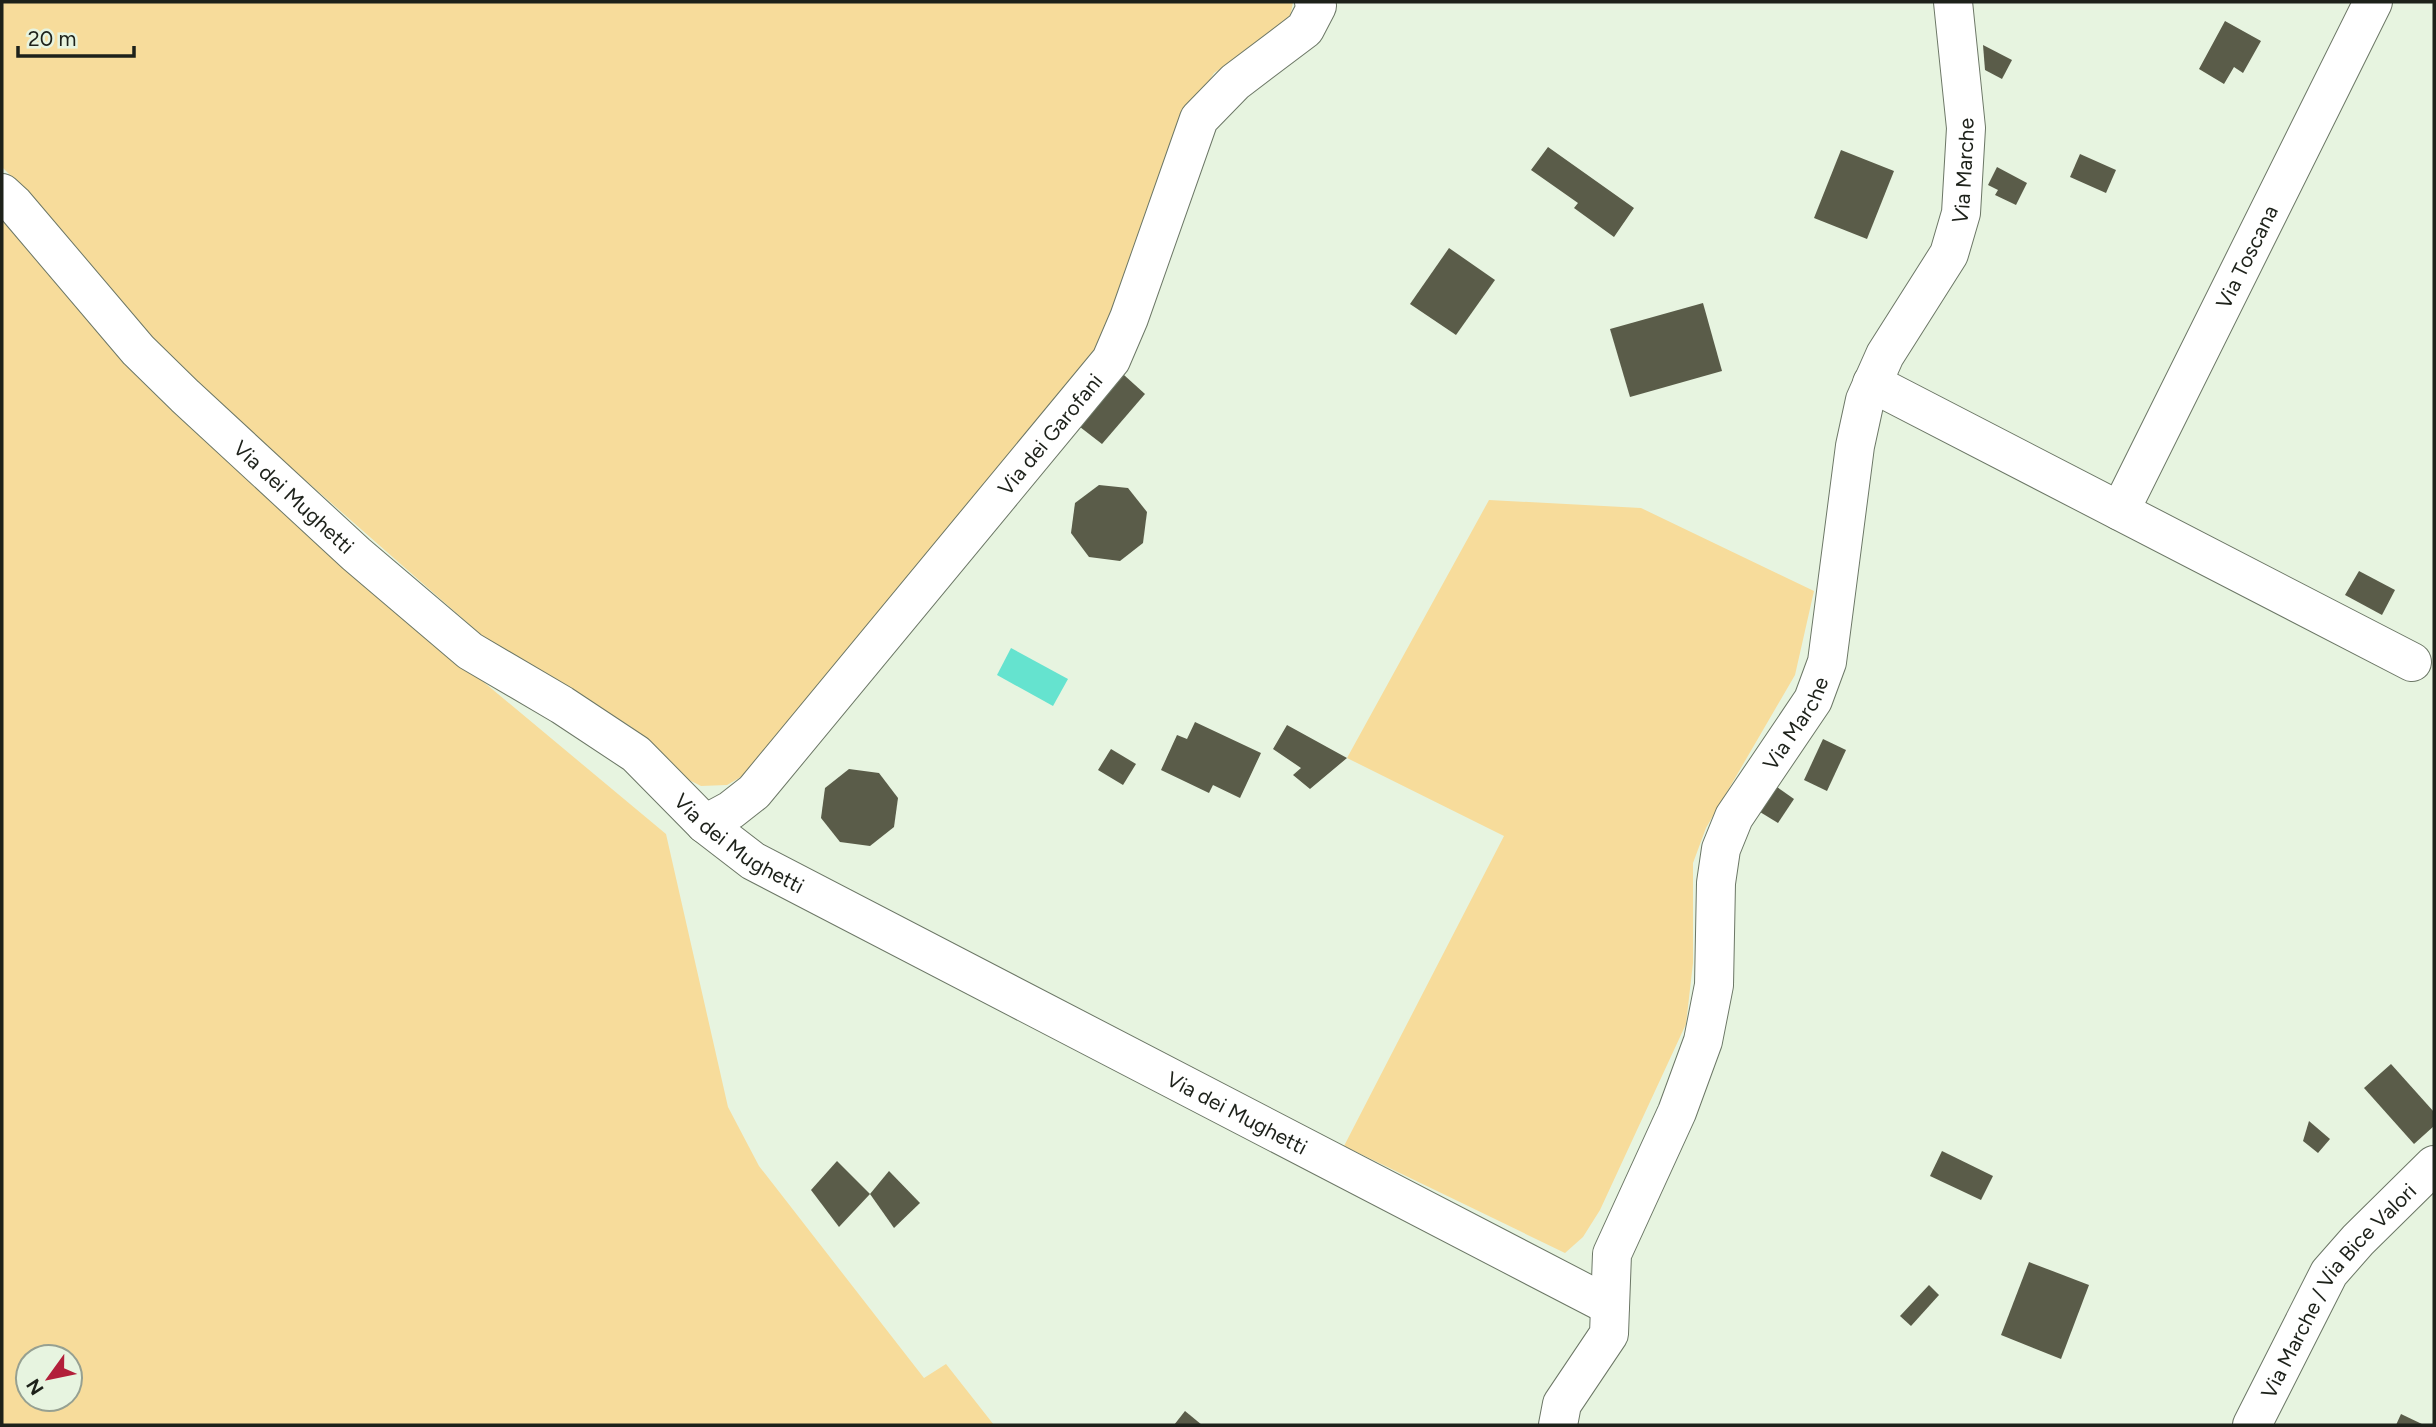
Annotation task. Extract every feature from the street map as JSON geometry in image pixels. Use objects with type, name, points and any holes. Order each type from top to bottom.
[{"type":"street","name":"Via dei Garofani","points":[[705,824],[731,810],[754,792],[1111,360],[1129,318],[1199,119],[1235,82],[1306,29],[1317,6],[1314,2]]},
{"type":"street","name":"Via Marche","points":[[1558,1425],[1562,1404],[1609,1334],[1612,1254],[1676,1111],[1703,1041],[1714,985],[1716,883],[1721,849],[1734,817],[1813,700],[1827,662],[1855,446],[1865,400],[1885,355],[1950,254],[1961,213],[1966,128],[1952,2]]},
{"type":"street","name":"Via Toscana","points":[[2120,512],[2373,2]]},
{"type":"street","name":"Via dei Mughetti","points":[[2,193],[138,350],[185,397],[356,554],[470,651],[562,705],[636,754],[705,824],[753,861],[1610,1306]]},
{"type":"street","points":[[1872,383],[2412,662]]},
{"type":"street","name":"Via Marche / Via Bice Valori","points":[[2252,1425],[2329,1273],[2358,1240],[2427,1182]]},
{"type":"shaded area","points":[[2,2],[1293,2],[1289,23],[1214,73],[1188,115],[1096,352],[753,770],[727,785],[701,786],[685,778],[630,726],[487,640],[171,362],[31,196],[2,167]]},
{"type":"shaded area","points":[[2,213],[468,669],[666,834],[728,1107],[759,1166],[924,1378],[946,1364],[994,1425],[2,1425]]},
{"type":"shaded area","points":[[1489,500],[1641,508],[1814,591],[1795,675],[1706,828],[1693,863],[1693,963],[1686,1024],[1600,1210],[1583,1237],[1565,1253],[1344,1146],[1504,836],[1347,758]]},
{"type":"water","points":[[1011,648],[1068,679],[1053,706],[997,675]]},
{"type":"building","points":[[2225,21],[2261,41],[2243,73],[2234,67],[2224,84],[2199,69]]},
{"type":"building","points":[[1983,45],[2012,60],[2002,79],[1985,70]]},
{"type":"building","points":[[1548,147],[1634,208],[1614,237],[1574,208],[1578,203],[1531,170]]},
{"type":"building","points":[[1841,150],[1894,171],[1867,239],[1814,218]]},
{"type":"building","points":[[2080,154],[2116,170],[2106,193],[2070,177]]},
{"type":"building","points":[[1997,167],[2027,183],[2016,205],[1995,195],[1998,190],[1988,185]]},
{"type":"building","points":[[1449,248],[1495,280],[1456,335],[1410,304]]},
{"type":"building","points":[[1703,303],[1722,371],[1630,397],[1610,329]]},
{"type":"building","points":[[1124,375],[1145,394],[1102,444],[1080,427]]},
{"type":"building","points":[[1099,485],[1128,488],[1147,512],[1143,543],[1120,561],[1089,557],[1071,533],[1075,503]]},
{"type":"building","points":[[2359,571],[2395,590],[2382,615],[2345,595]]},
{"type":"building","points":[[1195,722],[1261,753],[1240,798],[1213,785],[1209,793],[1161,770],[1177,735],[1187,739]]},
{"type":"building","points":[[1287,725],[1347,758],[1310,789],[1293,775],[1301,768],[1273,749]]},
{"type":"building","points":[[1823,739],[1846,750],[1827,791],[1804,780]]},
{"type":"building","points":[[1111,749],[1136,764],[1123,785],[1098,770]]},
{"type":"building","points":[[849,769],[879,773],[898,798],[894,827],[870,846],[840,842],[821,818],[825,788]]},
{"type":"building","points":[[1777,787],[1794,799],[1778,823],[1760,812]]},
{"type":"building","points":[[2391,1064],[2434,1112],[2434,1126],[2414,1144],[2364,1088]]},
{"type":"building","points":[[2309,1121],[2330,1139],[2318,1153],[2303,1141]]},
{"type":"building","points":[[1942,1151],[1993,1176],[1981,1200],[1930,1176]]},
{"type":"building","points":[[837,1161],[870,1194],[839,1227],[811,1190]]},
{"type":"building","points":[[889,1171],[920,1203],[894,1228],[870,1194]]},
{"type":"building","points":[[2029,1262],[2089,1285],[2061,1359],[2001,1335]]},
{"type":"building","points":[[1929,1285],[1939,1295],[1911,1326],[1900,1316]]},
{"type":"building","points":[[1185,1411],[1202,1425],[1174,1425]]},
{"type":"building","points":[[2401,1414],[2424,1425],[2396,1425]]}]
